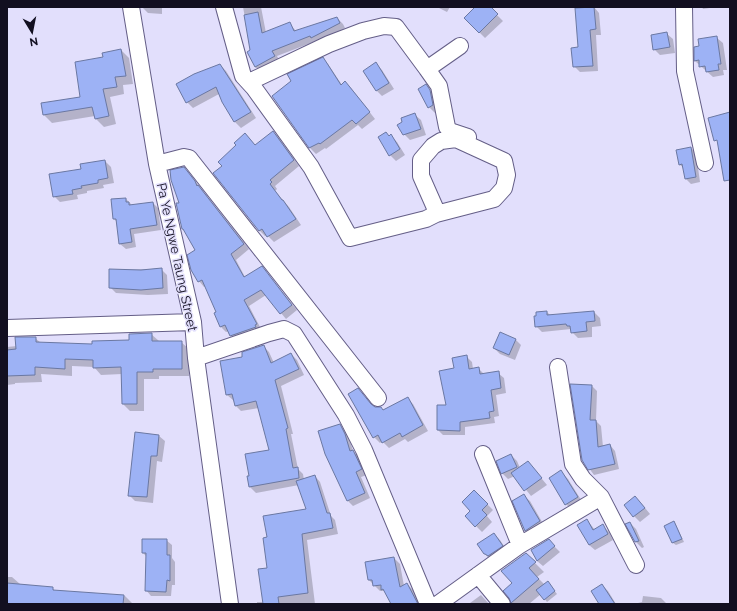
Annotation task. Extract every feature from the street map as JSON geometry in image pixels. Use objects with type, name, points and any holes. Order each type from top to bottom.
[{"type":"street","name":"Pa Ye Ngwe Taung Street","points":[[131,7],[157,164],[193,322],[196,358],[230,604]]},
{"type":"street","points":[[224,7],[243,76],[254,88],[311,167],[350,238],[494,199],[504,188],[507,175],[504,161],[456,139],[441,140],[433,146],[421,160],[421,176],[436,210],[436,214]]},
{"type":"street","points":[[684,7],[685,71],[705,163]]},
{"type":"street","points":[[249,82],[329,44],[363,31],[384,26],[396,27],[439,86],[447,127],[450,131],[500,148]]},
{"type":"street","points":[[427,69],[460,46]]},
{"type":"street","points":[[157,164],[184,157],[189,158],[378,398]]},
{"type":"street","points":[[7,328],[193,322]]},
{"type":"street","points":[[196,358],[284,329],[294,334],[346,415],[364,450],[428,604]]},
{"type":"street","points":[[558,367],[573,464],[583,479],[601,497],[636,566]]},
{"type":"street","points":[[483,454],[520,545]]},
{"type":"street","points":[[438,604],[520,545],[601,497]]},
{"type":"street","points":[[478,575],[502,604]]},
{"type":"building","points":[[475,7],[491,7],[498,14],[479,33],[464,18]]},
{"type":"building","points":[[594,7],[596,29],[590,30],[593,66],[573,67],[571,48],[578,47],[575,8]]},
{"type":"building","points":[[258,12],[262,33],[290,22],[294,31],[337,17],[340,23],[311,38],[310,36],[272,51],[275,56],[255,67],[247,52],[250,50],[244,15]]},
{"type":"building","points":[[667,32],[670,47],[653,50],[651,35]]},
{"type":"building","points":[[717,36],[721,64],[718,64],[719,70],[706,72],[705,66],[699,67],[699,60],[694,61],[694,47],[699,46],[698,39]]},
{"type":"building","points":[[121,49],[126,76],[115,77],[117,87],[103,89],[109,116],[95,119],[92,107],[43,115],[41,103],[80,97],[75,62],[103,57],[102,53]]},
{"type":"building","points":[[323,57],[341,85],[345,81],[370,112],[356,124],[352,120],[320,144],[319,143],[309,148],[272,96],[291,81],[287,74]]},
{"type":"building","points":[[376,62],[389,83],[376,91],[363,71]]},
{"type":"building","points":[[220,64],[251,112],[234,122],[222,102],[216,87],[186,103],[176,84],[194,74]]},
{"type":"building","points":[[426,84],[430,90],[433,105],[428,108],[418,89]]},
{"type":"building","points":[[730,112],[730,180],[724,181],[717,140],[714,141],[708,118]]},
{"type":"building","points":[[415,113],[421,129],[403,135],[397,125],[402,122],[401,118]]},
{"type":"building","points":[[273,131],[294,160],[270,180],[272,182],[270,184],[296,219],[267,237],[262,229],[259,231],[213,173],[222,166],[218,162],[236,145],[234,143],[245,133],[255,145]]},
{"type":"building","points":[[386,132],[389,136],[391,134],[400,149],[389,156],[378,137]]},
{"type":"building","points":[[691,147],[696,177],[685,179],[682,164],[679,165],[676,150]]},
{"type":"building","points":[[105,160],[108,178],[98,180],[98,183],[81,186],[82,188],[72,190],[73,194],[53,197],[49,174],[81,169],[80,164]]},
{"type":"building","points":[[184,167],[197,186],[198,185],[244,244],[231,254],[244,277],[262,266],[292,305],[280,314],[261,290],[244,300],[257,324],[255,325],[256,327],[230,336],[225,325],[220,327],[214,313],[216,312],[202,280],[198,282],[191,270],[187,255],[195,250],[182,229],[176,203],[179,203],[171,180],[170,170]]},
{"type":"building","points":[[126,198],[126,202],[129,202],[129,205],[153,202],[157,225],[130,229],[132,242],[119,244],[116,219],[113,219],[111,199]]},
{"type":"building","points":[[162,268],[163,288],[141,290],[109,288],[109,269],[141,270]]},
{"type":"building","points":[[547,311],[547,315],[594,311],[595,321],[586,322],[587,331],[571,333],[570,326],[567,326],[566,324],[535,327],[534,316],[536,316],[536,312]]},
{"type":"building","points":[[500,332],[516,339],[509,355],[493,348]]},
{"type":"building","points":[[152,333],[152,341],[182,341],[182,369],[153,369],[153,372],[137,372],[137,404],[122,404],[121,367],[93,368],[93,360],[65,359],[65,369],[35,367],[35,375],[7,376],[7,350],[16,349],[15,337],[36,337],[36,342],[92,344],[92,341],[129,340],[129,334]]},
{"type":"building","points":[[264,345],[271,363],[291,353],[299,369],[275,380],[288,428],[286,429],[293,468],[298,467],[299,478],[249,487],[247,476],[249,476],[245,454],[269,450],[256,401],[235,406],[232,394],[226,395],[220,361],[242,357],[242,352]]},
{"type":"building","points":[[467,355],[469,369],[479,367],[480,374],[499,371],[501,388],[491,390],[494,411],[489,412],[490,418],[460,422],[460,431],[437,430],[437,405],[446,405],[439,371],[454,368],[452,358]]},
{"type":"building","points":[[570,384],[592,385],[590,420],[596,420],[598,447],[610,444],[615,464],[588,470],[582,460]]},
{"type":"building","points":[[358,388],[371,404],[375,407],[381,407],[383,410],[408,397],[423,425],[402,437],[400,433],[382,443],[378,435],[373,438],[348,394]]},
{"type":"building","points":[[340,424],[345,434],[350,451],[353,450],[362,469],[356,472],[365,493],[347,501],[325,454],[318,431]]},
{"type":"building","points":[[135,432],[159,435],[157,456],[151,456],[147,497],[128,496]]},
{"type":"building","points":[[511,454],[517,467],[501,474],[496,461]]},
{"type":"building","points":[[528,461],[542,478],[524,491],[511,473]]},
{"type":"building","points":[[561,470],[578,497],[565,505],[549,478]]},
{"type":"building","points":[[315,475],[327,513],[330,513],[333,528],[302,534],[308,593],[278,597],[279,604],[263,604],[258,569],[267,568],[263,538],[267,537],[263,516],[306,509],[296,481]]},
{"type":"building","points":[[474,490],[488,504],[482,510],[487,515],[475,527],[465,516],[470,511],[462,502]]},
{"type":"building","points":[[524,494],[540,521],[525,531],[512,501]]},
{"type":"building","points":[[635,496],[645,508],[633,517],[624,505]]},
{"type":"building","points":[[587,519],[593,530],[603,524],[608,534],[589,545],[577,525]]},
{"type":"building","points":[[674,521],[682,539],[672,543],[664,526]]},
{"type":"building","points":[[630,522],[639,541],[635,542],[625,524]]},
{"type":"building","points":[[494,533],[503,546],[488,556],[484,554],[477,544]]},
{"type":"building","points":[[142,539],[167,539],[167,555],[170,555],[170,581],[167,580],[166,592],[145,591],[146,553],[142,553]]},
{"type":"building","points":[[549,539],[555,546],[537,561],[531,550]]},
{"type":"building","points":[[526,553],[536,562],[529,568],[539,579],[511,603],[503,591],[512,583],[501,571]]},
{"type":"building","points":[[394,557],[400,587],[407,583],[418,604],[391,604],[383,589],[381,590],[381,585],[373,586],[372,580],[368,580],[365,562]]},
{"type":"building","points":[[548,581],[555,591],[544,600],[536,590]]},
{"type":"building","points":[[7,583],[53,587],[53,590],[124,595],[123,604],[7,604]]},
{"type":"building","points":[[602,584],[615,604],[599,604],[591,591]]}]
